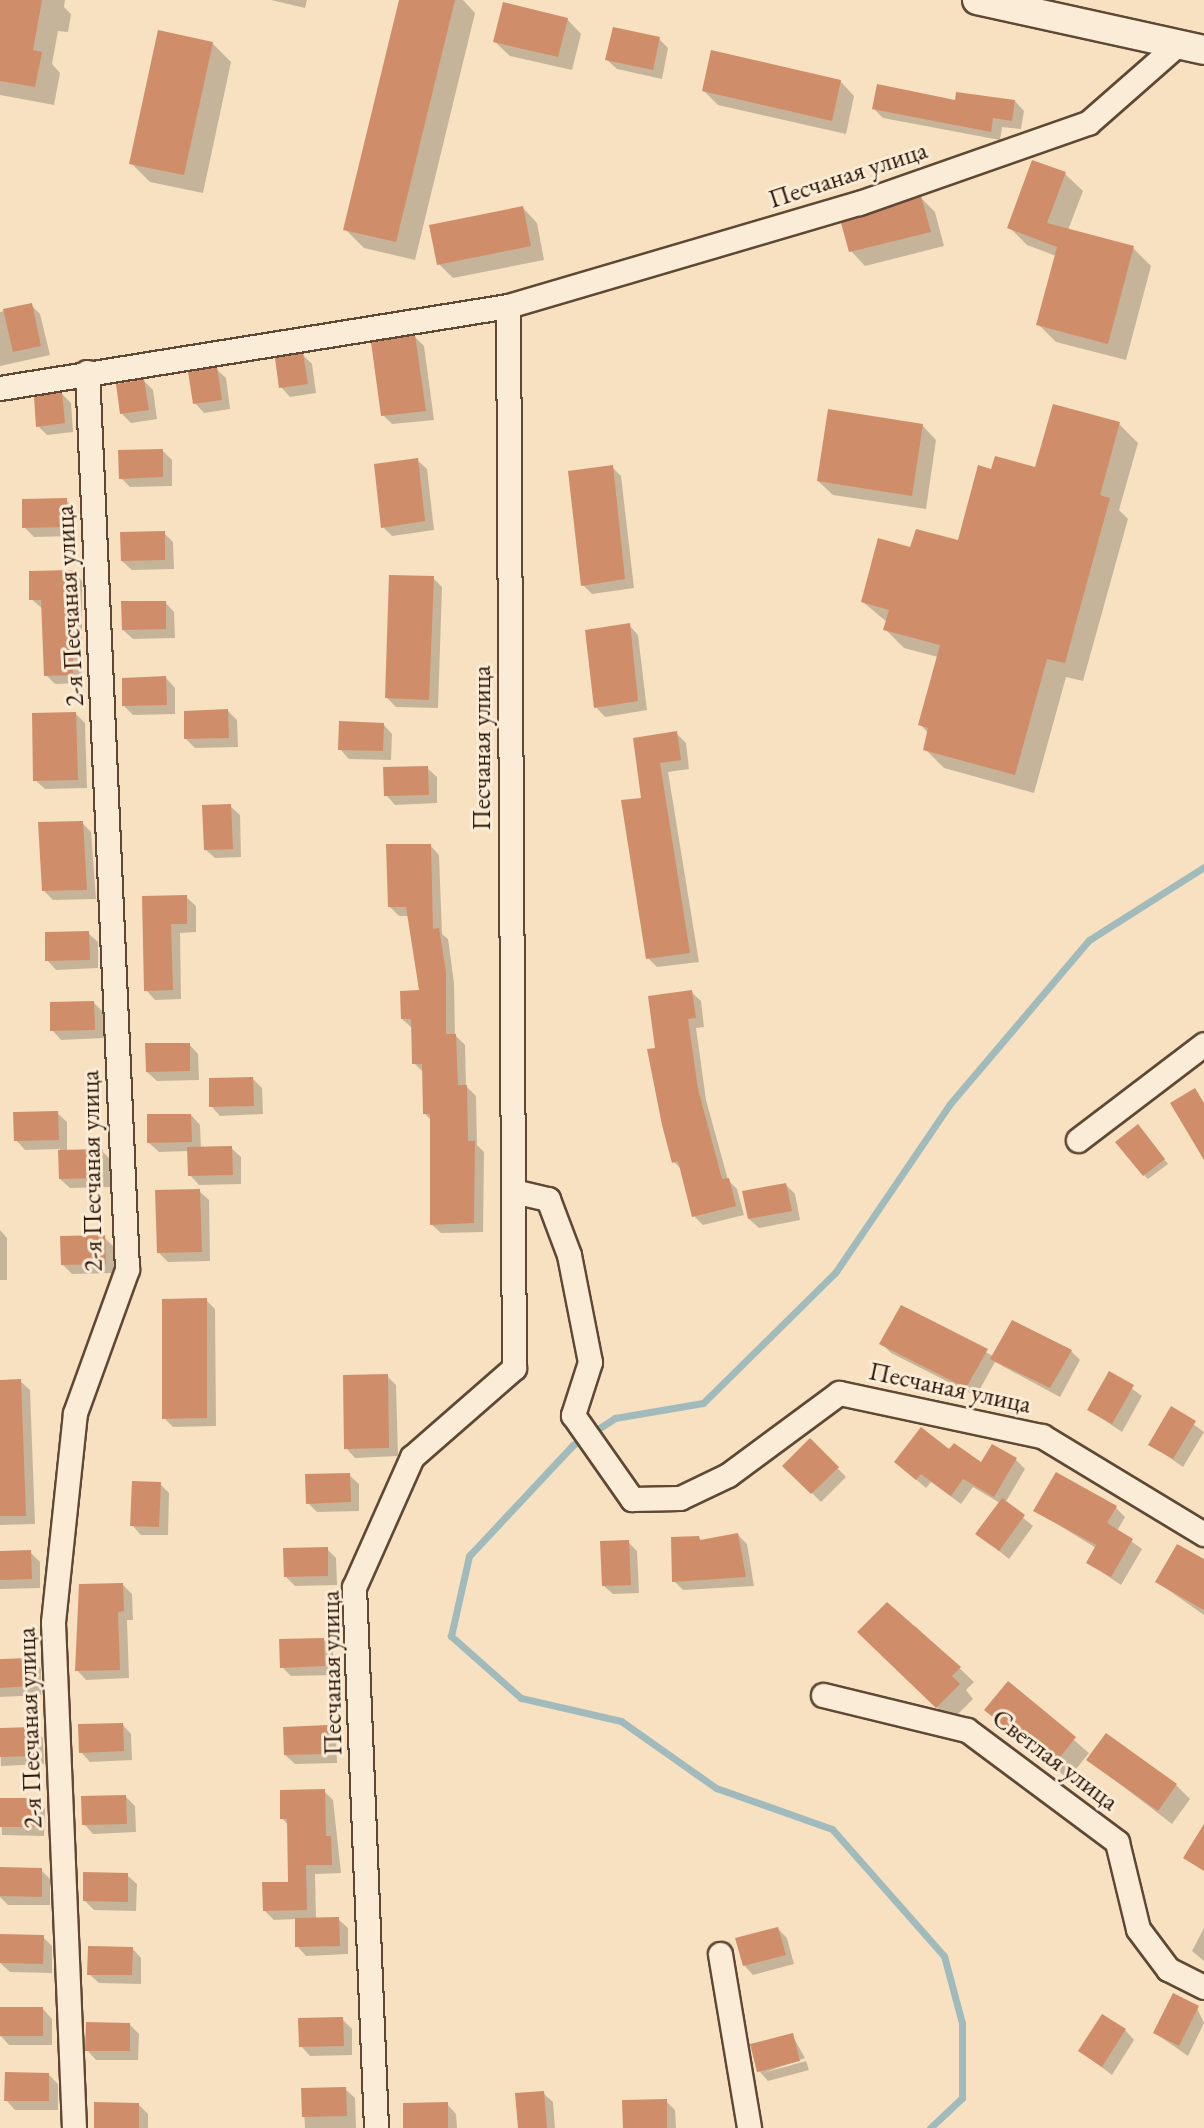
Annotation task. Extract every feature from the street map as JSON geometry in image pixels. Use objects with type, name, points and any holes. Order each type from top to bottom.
[{"type":"street","points":[[977,0],[1191,47]]},
{"type":"street","name":"Песчаная улица","points":[[0,388],[508,306],[859,203],[1088,123],[1191,47]]},
{"type":"street","name":"Песчаная улица","points":[[376,2128],[354,1587],[412,1457],[514,1368],[508,306]]},
{"type":"street","name":"2-я Песчаная улица","points":[[74,2128],[53,1622],[75,1413],[127,1269],[87,372]]},
{"type":"street","points":[[1078,1140],[1204,1044]]},
{"type":"street","name":"Песчаная улица","points":[[513,1191],[548,1199],[569,1255],[590,1362],[573,1415],[632,1499],[680,1498],[728,1475],[839,1393],[1042,1436],[1204,1534]]},
{"type":"street","name":"Светлая улица","points":[[823,1695],[967,1730],[1117,1842],[1138,1929],[1168,1969],[1204,1987]]},
{"type":"street","points":[[720,1954],[750,2128]]},
{"type":"building","points":[[0,0],[42,0],[33,50],[42,52],[35,87],[0,81]]},
{"type":"building","points":[[399,0],[455,0],[396,242],[343,230]]},
{"type":"building","points":[[503,2],[568,18],[558,57],[493,42]]},
{"type":"building","points":[[613,27],[660,37],[653,70],[605,60]]},
{"type":"building","points":[[158,30],[213,42],[184,175],[129,164]]},
{"type":"building","points":[[711,50],[841,80],[832,121],[702,91]]},
{"type":"building","points":[[877,84],[955,100],[956,92],[1015,100],[1012,121],[993,118],[991,132],[872,109]]},
{"type":"building","points":[[1032,160],[1066,172],[1047,223],[1134,246],[1108,344],[1036,325],[1057,247],[1007,228]]},
{"type":"building","points":[[921,196],[931,232],[849,252],[841,223]]},
{"type":"building","points":[[523,206],[531,246],[437,265],[429,225]]},
{"type":"building","points":[[32,303],[41,346],[13,352],[3,309]]},
{"type":"building","points":[[415,335],[426,411],[381,416],[371,342]]},
{"type":"building","points":[[303,353],[308,384],[279,388],[275,358]]},
{"type":"building","points":[[217,367],[222,400],[193,404],[188,372]]},
{"type":"building","points":[[144,379],[149,410],[120,414],[116,384]]},
{"type":"building","points":[[62,392],[65,423],[36,427],[34,397]]},
{"type":"building","points":[[1053,404],[1120,422],[1100,495],[1110,498],[1065,663],[1047,659],[1015,775],[923,750],[928,728],[918,725],[940,645],[883,630],[889,610],[861,602],[878,538],[910,547],[916,529],[958,540],[978,465],[991,469],[995,456],[1035,467]]},
{"type":"building","points":[[828,409],[923,424],[912,496],[817,481]]},
{"type":"building","points":[[163,449],[163,477],[119,479],[118,450]]},
{"type":"building","points":[[418,458],[425,521],[381,528],[374,464]]},
{"type":"building","points":[[613,465],[625,579],[581,586],[568,471]]},
{"type":"building","points":[[67,498],[67,527],[22,528],[22,499]]},
{"type":"building","points":[[165,531],[165,560],[121,561],[120,532]]},
{"type":"building","points":[[73,570],[73,675],[44,676],[41,600],[29,600],[29,571]]},
{"type":"building","points":[[389,575],[434,576],[429,700],[385,698]]},
{"type":"building","points":[[121,601],[166,601],[166,629],[122,630]]},
{"type":"building","points":[[630,623],[638,701],[594,708],[585,630]]},
{"type":"building","points":[[166,676],[167,705],[122,706],[122,678]]},
{"type":"building","points":[[228,709],[229,738],[184,739],[184,711]]},
{"type":"building","points":[[76,712],[78,780],[33,781],[32,713]]},
{"type":"building","points":[[339,721],[384,723],[383,751],[338,750]]},
{"type":"building","points":[[677,731],[681,760],[660,763],[690,953],[646,959],[621,800],[641,798],[633,738]]},
{"type":"building","points":[[428,766],[429,795],[384,796],[383,767]]},
{"type":"building","points":[[231,804],[233,849],[204,850],[202,805]]},
{"type":"building","points":[[83,821],[87,890],[42,891],[38,822]]},
{"type":"building","points":[[386,844],[431,844],[433,929],[439,928],[446,972],[446,1034],[456,1034],[458,1085],[467,1085],[468,1141],[475,1141],[474,1223],[430,1225],[430,1114],[423,1114],[422,1064],[412,1064],[411,1019],[401,1019],[400,991],[419,990],[406,907],[388,907]]},
{"type":"building","points":[[187,895],[187,924],[171,924],[173,990],[144,991],[142,896]]},
{"type":"building","points":[[89,931],[90,960],[45,961],[45,932]]},
{"type":"building","points":[[692,990],[696,1018],[688,1019],[698,1089],[722,1179],[729,1178],[736,1206],[692,1217],[678,1161],[672,1163],[647,1049],[655,1048],[648,996]]},
{"type":"building","points":[[94,1001],[95,1030],[50,1031],[50,1002]]},
{"type":"building","points":[[145,1043],[190,1043],[190,1071],[146,1072]]},
{"type":"building","points":[[253,1077],[254,1106],[209,1107],[209,1078]]},
{"type":"building","points":[[1195,1088],[1204,1103],[1204,1160],[1170,1103]]},
{"type":"building","points":[[58,1111],[59,1140],[14,1141],[13,1112]]},
{"type":"building","points":[[147,1114],[191,1114],[192,1142],[147,1143]]},
{"type":"building","points":[[1138,1124],[1165,1159],[1143,1176],[1115,1142]]},
{"type":"building","points":[[232,1146],[233,1175],[188,1176],[187,1147]]},
{"type":"building","points":[[103,1149],[103,1178],[59,1179],[58,1150]]},
{"type":"building","points":[[786,1183],[792,1211],[748,1219],[742,1191]]},
{"type":"building","points":[[200,1189],[202,1252],[157,1253],[155,1190]]},
{"type":"building","points":[[105,1235],[106,1264],[61,1265],[60,1236]]},
{"type":"building","points":[[207,1298],[207,1418],[162,1419],[162,1299]]},
{"type":"building","points":[[901,1305],[988,1349],[966,1388],[879,1344]]},
{"type":"building","points":[[1012,1320],[1072,1350],[1050,1388],[990,1359]]},
{"type":"building","points":[[1109,1371],[1134,1385],[1112,1424],[1087,1410]]},
{"type":"building","points":[[388,1374],[389,1448],[344,1449],[343,1375]]},
{"type":"building","points":[[21,1379],[26,1516],[0,1516],[0,1380]]},
{"type":"building","points":[[1171,1406],[1196,1421],[1173,1459],[1148,1445]]},
{"type":"building","points":[[921,1427],[949,1449],[954,1443],[981,1462],[992,1444],[1017,1458],[994,1497],[963,1479],[951,1496],[921,1474],[916,1480],[894,1462]]},
{"type":"building","points":[[810,1438],[839,1467],[811,1494],[782,1466]]},
{"type":"building","points":[[1056,1472],[1117,1506],[1107,1523],[1133,1539],[1111,1577],[1086,1563],[1096,1545],[1033,1511]]},
{"type":"building","points":[[350,1473],[351,1502],[306,1504],[305,1474]]},
{"type":"building","points":[[132,1481],[161,1482],[159,1527],[130,1526]]},
{"type":"building","points":[[1002,1498],[1025,1515],[999,1551],[975,1534]]},
{"type":"building","points":[[738,1533],[746,1577],[672,1582],[671,1537],[699,1536],[700,1540]]},
{"type":"building","points":[[629,1540],[631,1585],[602,1586],[600,1541]]},
{"type":"building","points":[[1177,1544],[1204,1559],[1204,1610],[1155,1582]]},
{"type":"building","points":[[328,1547],[328,1576],[284,1577],[283,1548]]},
{"type":"building","points":[[31,1550],[32,1579],[0,1580],[0,1551]]},
{"type":"building","points":[[123,1583],[124,1611],[118,1612],[120,1670],[75,1671],[79,1584]]},
{"type":"building","points":[[887,1602],[961,1667],[952,1676],[960,1684],[936,1708],[857,1632]]},
{"type":"building","points":[[324,1638],[325,1666],[280,1668],[279,1639]]},
{"type":"building","points":[[32,1658],[33,1686],[0,1688],[0,1659]]},
{"type":"building","points":[[1008,1681],[1076,1737],[1053,1766],[984,1710]]},
{"type":"building","points":[[123,1723],[124,1751],[79,1753],[78,1724]]},
{"type":"building","points":[[328,1725],[328,1754],[284,1755],[283,1727]]},
{"type":"building","points":[[34,1727],[35,1756],[0,1757],[0,1728]]},
{"type":"building","points":[[1106,1733],[1177,1784],[1158,1811],[1086,1760]]},
{"type":"building","points":[[325,1789],[326,1836],[331,1836],[332,1865],[306,1865],[307,1910],[263,1911],[262,1882],[288,1882],[287,1819],[280,1819],[280,1790]]},
{"type":"building","points":[[126,1795],[127,1824],[82,1825],[81,1796]]},
{"type":"building","points":[[0,1798],[36,1798],[36,1827],[0,1827]]},
{"type":"building","points":[[1204,1824],[1204,1871],[1183,1858]]},
{"type":"building","points":[[0,1867],[42,1868],[42,1897],[0,1896]]},
{"type":"building","points":[[83,1872],[128,1873],[128,1902],[83,1901]]},
{"type":"building","points":[[339,1917],[340,1946],[295,1947],[295,1918]]},
{"type":"building","points":[[778,1927],[786,1955],[743,1966],[735,1938]]},
{"type":"building","points":[[0,1934],[44,1935],[43,1964],[0,1963]]},
{"type":"building","points":[[88,1946],[133,1947],[132,1975],[87,1975]]},
{"type":"building","points":[[1173,1993],[1199,2006],[1179,2046],[1153,2033]]},
{"type":"building","points":[[0,2007],[43,2007],[43,2036],[0,2036]]},
{"type":"building","points":[[1102,2014],[1126,2029],[1102,2067],[1078,2051]]},
{"type":"building","points":[[343,2017],[344,2046],[299,2047],[298,2018]]},
{"type":"building","points":[[86,2022],[130,2023],[130,2051],[85,2051]]},
{"type":"building","points":[[793,2033],[800,2061],[757,2072],[750,2044]]},
{"type":"building","points":[[5,2072],[49,2073],[49,2101],[4,2101]]},
{"type":"building","points":[[346,2087],[347,2116],[302,2117],[301,2088]]},
{"type":"building","points":[[544,2091],[547,2128],[518,2128],[515,2093]]},
{"type":"building","points":[[667,2099],[667,2128],[623,2128],[622,2100]]},
{"type":"building","points":[[94,2102],[139,2103],[139,2128],[94,2128]]},
{"type":"building","points":[[448,2102],[448,2128],[403,2128],[403,2103]]},
{"type":"waterway","points":[[930,2128],[962,2098],[962,2023],[944,1956],[832,1829],[716,1788],[621,1721],[521,1698],[451,1636],[469,1556],[573,1445],[615,1418],[703,1403],[835,1273],[949,1105],[1089,940],[1204,867]]}]
